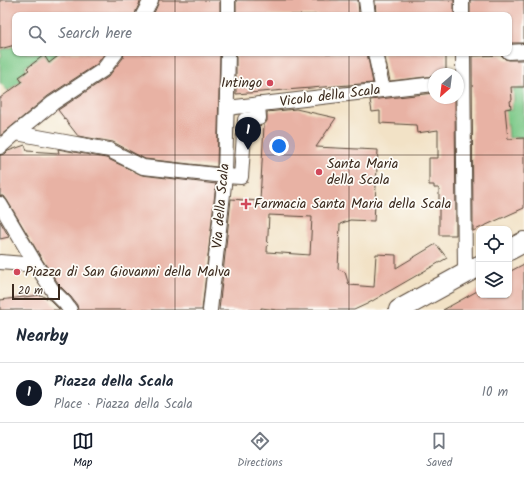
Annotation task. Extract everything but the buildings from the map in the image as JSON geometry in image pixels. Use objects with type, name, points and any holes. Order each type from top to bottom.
[{"type":"street","points":[[145,12],[151,0]]},
{"type":"street","points":[[228,0],[228,12]]},
{"type":"street","points":[[366,0],[368,12]]},
{"type":"street","points":[[462,0],[462,12]]},
{"type":"street","points":[[512,52],[524,51]]},
{"type":"street","points":[[0,147],[54,103],[103,70],[114,56]]},
{"type":"street","name":"Via della Scala","points":[[210,310],[225,176],[228,56]]},
{"type":"street","points":[[377,56],[383,90]]},
{"type":"street","points":[[462,68],[463,56]]},
{"type":"street","name":"Vicolo della Scala","points":[[227,108],[428,85]]},
{"type":"street","points":[[16,133],[109,150],[143,167],[241,177],[245,120],[259,118],[258,104]]},
{"type":"street","points":[[399,310],[472,270],[462,104]]},
{"type":"street","points":[[0,204],[53,291],[70,310]]},
{"type":"street","points":[[512,248],[524,242]]},
{"type":"street","points":[[0,262],[36,265]]},
{"type":"green space","points":[[12,47],[12,56],[41,56],[25,67],[27,70],[18,77],[21,81],[8,91],[0,83],[0,57],[2,56],[0,50]]},
{"type":"green space","points":[[45,56],[55,56],[49,61]]},
{"type":"green space","points":[[524,88],[524,137],[509,138],[508,125],[503,125],[502,110],[512,110],[512,102],[514,101],[513,89]]},
{"type":"place","name":"Intingo","points":[[270,83]]},
{"type":"place","name":"Piazza della Scala","points":[[248,150]]},
{"type":"place","name":"Santa Maria della Scala","points":[[319,172]]},
{"type":"place","name":"Farmacia Santa Maria della Scala","points":[[246,204]]},
{"type":"place","name":"Piazza di San Giovanni della Malva","points":[[17,272]]}]
